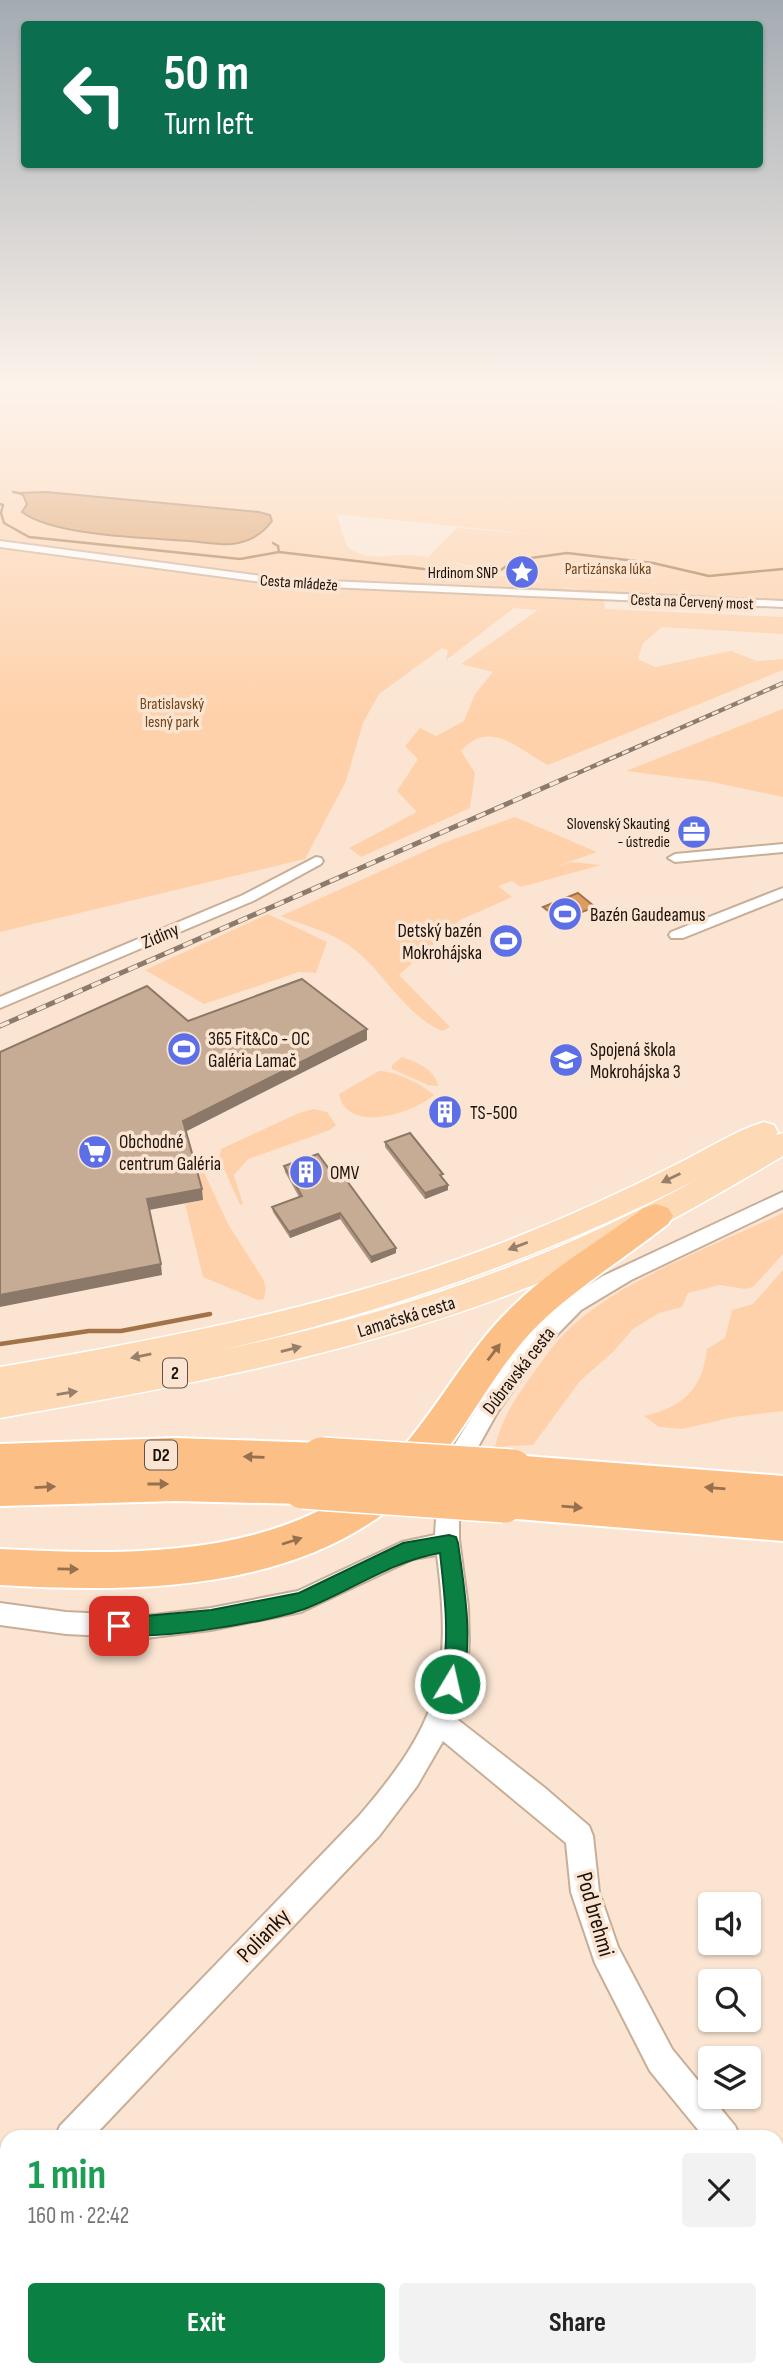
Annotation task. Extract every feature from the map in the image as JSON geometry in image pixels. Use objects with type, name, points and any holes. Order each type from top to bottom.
[{"type":"highway","points":[[0,1566],[130,1570],[174,1567],[258,1552],[324,1529],[366,1503],[397,1479],[525,1316],[587,1263],[656,1216]]},
{"type":"highway","name":"D2","points":[[0,1460],[174,1454],[313,1473],[508,1486],[783,1493]]},
{"type":"highway","name":"D2","points":[[0,1489],[176,1484],[313,1473]]},
{"type":"highway","name":"D2","points":[[508,1486],[783,1524]]},
{"type":"main road","name":"Lamačská cesta","points":[[0,1380],[197,1344],[311,1316],[426,1282],[581,1222],[783,1122]]},
{"type":"main road","name":"Lamačská cesta","points":[[0,1404],[217,1365],[349,1334],[509,1282],[656,1216],[783,1143]]},
{"type":"street","name":"Cesta mládeže","points":[[0,544],[284,582],[601,597]]},
{"type":"street","name":"Cesta na Červený most","points":[[601,597],[783,604]]},
{"type":"street","points":[[675,858],[783,848]]},
{"type":"street","name":"Zidiny","points":[[0,1003],[248,898],[316,861]]},
{"type":"street","points":[[677,935],[783,893]]},
{"type":"street","name":"Dúbravská cesta","points":[[440,1722],[455,1664],[456,1611],[447,1501],[462,1451],[499,1392],[538,1338],[564,1312],[594,1292],[783,1199]]},
{"type":"street","points":[[0,1614],[66,1623],[146,1627],[211,1619],[301,1601],[410,1549],[449,1543]]},
{"type":"street","name":"Polianky","points":[[78,2130],[404,1787],[424,1756],[440,1722]]},
{"type":"street","name":"Pod brehmi","points":[[440,1722],[536,1797],[579,1836],[585,1892],[604,1953],[661,2060],[718,2130]]},
{"type":"green space","name":"Bratislavský lesný park","points":[[0,496],[21,496],[51,525],[125,536],[229,544],[259,512],[89,496],[783,496],[783,603],[601,595],[558,585],[604,600],[605,609],[783,617],[783,634],[662,627],[643,643],[638,659],[655,667],[731,651],[757,661],[783,659],[783,670],[548,765],[504,740],[483,737],[461,751],[475,773],[470,808],[361,857],[349,848],[417,812],[397,791],[418,759],[405,746],[420,728],[436,736],[464,721],[475,694],[493,672],[461,664],[538,610],[514,608],[446,660],[448,650],[442,648],[379,694],[363,723],[346,781],[305,859],[0,932]],"holes":[[[336,514],[543,535],[457,528],[428,557],[445,561],[414,555],[371,556],[363,555],[347,546]],[[448,561],[545,582],[512,578]]]},
{"type":"green space","points":[[783,709],[783,797],[712,782],[626,771]]},
{"type":"green space","points":[[515,817],[597,852],[552,868],[571,862],[601,865],[521,887],[512,881],[498,886],[512,897],[460,920],[399,975],[450,1027],[442,1031],[406,1005],[366,960],[347,944],[329,934],[281,916],[443,843]]},
{"type":"green space","points":[[268,914],[327,942],[316,973],[299,972],[204,1004],[145,970]]},
{"type":"green space","points":[[402,1057],[429,1071],[438,1086],[428,1085],[392,1069],[392,1065]]},
{"type":"green space","points":[[379,1071],[408,1079],[434,1095],[412,1108],[382,1117],[354,1114],[345,1107],[339,1094]]},
{"type":"green space","points":[[314,1109],[327,1112],[336,1125],[330,1130],[248,1159],[234,1175],[243,1204],[240,1205],[219,1157],[221,1149],[299,1113]]},
{"type":"green space","points":[[192,1160],[203,1170],[228,1224],[263,1279],[266,1288],[264,1299],[258,1300],[203,1277],[185,1204],[203,1200]]},
{"type":"green space","points":[[783,1213],[783,1254],[753,1287],[745,1289],[720,1285],[688,1293],[682,1307],[659,1313],[633,1329],[613,1352],[580,1381],[533,1445],[495,1447],[500,1429],[517,1397],[553,1346],[571,1327],[617,1293],[644,1278]]},
{"type":"green space","points":[[783,1270],[783,1411],[734,1417],[682,1429],[659,1427],[644,1416],[670,1408],[688,1394],[701,1376],[707,1349],[725,1338],[732,1310],[753,1304]]},
{"type":"shaded area","points":[[23,496],[87,496],[259,512],[270,515],[272,521],[255,537],[244,542],[216,544],[78,531],[36,520],[22,512],[27,504]]},
{"type":"shaded area","name":"Bazén Gaudeamus","points":[[578,893],[595,907],[561,920],[543,907]]},
{"type":"building","name":"Obchodné centrum Galéria","points":[[302,979],[367,1029],[183,1121],[202,1189],[147,1199],[161,1264],[0,1295],[0,1052],[147,986],[188,1021]]},
{"type":"building","points":[[410,1133],[443,1174],[440,1175],[448,1185],[425,1193],[385,1142]]},
{"type":"building","points":[[318,1154],[329,1169],[336,1166],[396,1248],[371,1257],[340,1213],[289,1232],[272,1207],[302,1196],[284,1166]]},
{"type":"waterway","points":[[0,504],[3,505],[1,513],[4,523],[29,537],[240,559],[279,552]]},
{"type":"waterway","points":[[273,543],[278,546],[279,552]]},
{"type":"waterway","points":[[279,552],[424,569],[490,572],[499,571],[516,560],[567,553],[653,563],[709,576],[783,569]]},
{"type":"waterway","points":[[0,1344],[89,1331],[121,1331],[210,1314]]},
{"type":"railway","points":[[571,776],[783,683]]},
{"type":"railway","points":[[0,1026],[575,774]]},
{"type":"place","name":"Hrdinom SNP","points":[[522,572]]},
{"type":"place","name":"Slovenský Skauting - ústredie","points":[[694,832]]},
{"type":"place","name":"Bazén Gaudeamus","points":[[565,914]]},
{"type":"place","name":"Detský bazén Mokrohájska","points":[[506,941]]},
{"type":"place","name":"365 Fit&Co - OC Galéria Lamač","points":[[184,1049]]},
{"type":"place","name":"Spojená škola Mokrohájska 3","points":[[566,1060]]},
{"type":"place","name":"TS-500","points":[[445,1112]]},
{"type":"place","name":"Obchodné centrum Galéria","points":[[95,1152]]},
{"type":"place","name":"OMV","points":[[306,1172]]},
{"type":"route","points":[[119,1626],[146,1627],[211,1619],[301,1601],[341,1585],[377,1563],[410,1549],[449,1543],[456,1611],[455,1664],[450,1684]]},
{"type":"park label","name":"Partizánska lúka","points":[[608,568]]}]
